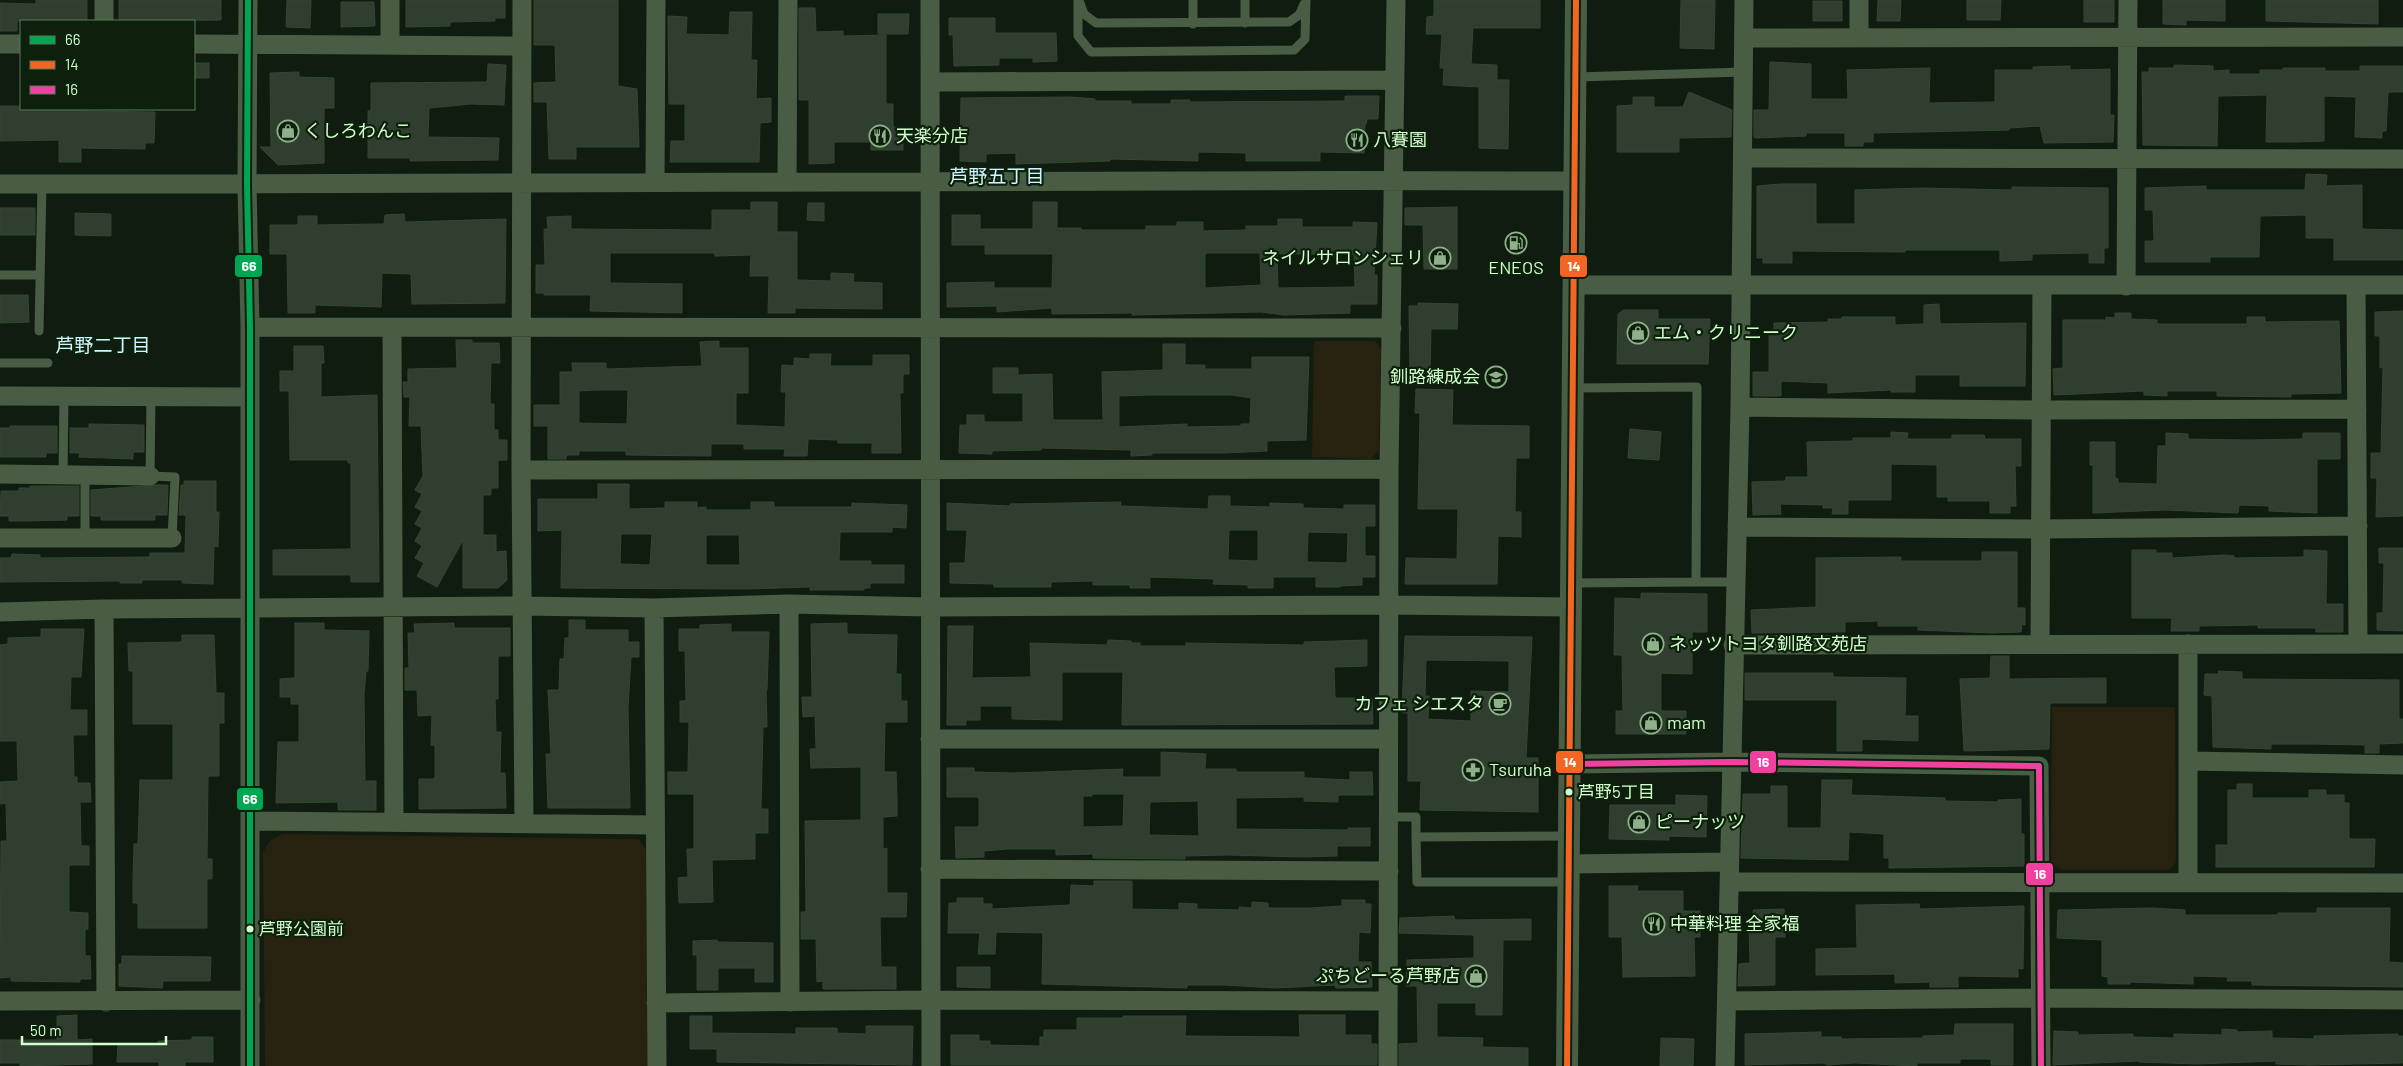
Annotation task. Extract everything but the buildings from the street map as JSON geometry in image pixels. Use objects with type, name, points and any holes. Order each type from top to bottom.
[{"type":"street","points":[[104,0],[104,20]]},
{"type":"street","points":[[248,0],[250,1066]]},
{"type":"street","points":[[390,0],[390,44]]},
{"type":"street","points":[[522,0],[521,470],[524,823]]},
{"type":"street","points":[[655,181],[656,0]]},
{"type":"street","points":[[787,182],[788,0]]},
{"type":"street","points":[[930,0],[930,1066]]},
{"type":"street","points":[[1388,1066],[1386,1001],[1389,871],[1389,469],[1396,0]]},
{"type":"street","points":[[1568,1066],[1576,0]]},
{"type":"street","points":[[1725,1066],[1728,1001],[1729,862],[1740,407],[1744,158],[1744,0]]},
{"type":"street","points":[[1859,0],[1859,38]]},
{"type":"street","points":[[2126,286],[2128,0]]},
{"type":"street","points":[[1744,38],[2403,37]]},
{"type":"street","points":[[0,44],[20,44]]},
{"type":"street","points":[[195,44],[522,46]]},
{"type":"street","points":[[931,82],[1395,80]]},
{"type":"street","points":[[1744,158],[2403,159]]},
{"type":"street","points":[[0,184],[247,185],[655,181],[1574,181]]},
{"type":"street","points":[[1573,285],[2042,287],[2403,285]]},
{"type":"street","points":[[2356,285],[2358,644]]},
{"type":"street","points":[[2040,644],[2042,287]]},
{"type":"street","points":[[250,326],[1392,328]]},
{"type":"street","points":[[392,327],[394,821]]},
{"type":"street","points":[[0,396],[249,397]]},
{"type":"street","points":[[1740,407],[2041,410],[2357,409]]},
{"type":"street","points":[[521,470],[1389,469]]},
{"type":"street","points":[[0,474],[150,476]]},
{"type":"street","points":[[1737,527],[2041,529],[2358,526]]},
{"type":"street","points":[[0,538],[172,538]]},
{"type":"street","points":[[0,612],[104,608],[523,606],[654,608],[789,604],[929,607],[1570,607]]},
{"type":"street","points":[[789,604],[790,1002]]},
{"type":"street","points":[[104,608],[106,1002]]},
{"type":"street","points":[[654,608],[657,1066]]},
{"type":"street","points":[[2188,644],[2188,882]]},
{"type":"street","points":[[1734,645],[2403,644]]},
{"type":"street","points":[[930,739],[1388,739]]},
{"type":"street","points":[[2188,761],[2403,765]]},
{"type":"street","points":[[1571,764],[1732,762],[2039,766],[2041,1066]]},
{"type":"street","points":[[251,821],[655,825]]},
{"type":"street","points":[[1568,873],[1729,862]]},
{"type":"street","points":[[930,869],[1389,871]]},
{"type":"street","points":[[1729,882],[2403,883]]},
{"type":"street","points":[[1728,1001],[2040,998],[2403,1000]]},
{"type":"street","points":[[0,1001],[250,1000]]},
{"type":"street","points":[[656,1003],[931,1000],[1386,1001]]},
{"type":"lane","points":[[1078,0],[1078,36],[1090,52],[1294,50],[1305,39],[1306,0]]},
{"type":"lane","points":[[1078,0],[1084,14],[1096,23],[1193,24],[1289,22],[1299,15],[1306,0]]},
{"type":"lane","points":[[1193,0],[1193,24]]},
{"type":"lane","points":[[1244,23],[1245,0]]},
{"type":"lane","points":[[1575,77],[1744,72]]},
{"type":"lane","points":[[39,331],[42,184]]},
{"type":"lane","points":[[0,275],[40,275]]},
{"type":"lane","points":[[0,363],[48,363]]},
{"type":"lane","points":[[1572,388],[1697,387],[1696,582]]},
{"type":"lane","points":[[63,474],[64,396]]},
{"type":"lane","points":[[151,396],[150,476],[175,477],[172,538]]},
{"type":"lane","points":[[85,475],[85,538]]},
{"type":"lane","points":[[1571,583],[1736,582]]},
{"type":"lane","points":[[1389,817],[1416,817],[1417,882],[1568,873]]},
{"type":"lane","points":[[1416,837],[1569,836]]},
{"type":"shaded area","points":[[1314,341],[1375,341],[1381,349],[1379,450],[1371,459],[1312,457]]},
{"type":"shaded area","points":[[2052,707],[2175,707],[2176,862],[2169,870],[2063,870],[2051,864]]},
{"type":"shaded area","points":[[283,834],[639,839],[646,850],[648,1066],[265,1066],[263,852],[271,840]]},
{"type":"transit line","name":"66","points":[[248,0],[250,1066]]},
{"type":"transit line","name":"14","points":[[1567,1066],[1576,0]]},
{"type":"transit line","name":"16","points":[[1571,764],[1732,762],[2039,766],[2041,1066]]},
{"type":"place","name":"くしろわんこ","points":[[288,131]]},
{"type":"place","name":"天楽分店","points":[[880,136]]},
{"type":"place","name":"八賽園","points":[[1357,140]]},
{"type":"place","name":"ENEOS","points":[[1516,243]]},
{"type":"place","name":"ネイルサロンシェリ","points":[[1440,258]]},
{"type":"place","name":"エム・クリニーク","points":[[1638,333]]},
{"type":"place","name":"釧路練成会","points":[[1496,377]]},
{"type":"place","name":"ネッツトヨタ釧路文苑店","points":[[1653,644]]},
{"type":"place","name":"カフェ シエスタ","points":[[1500,704]]},
{"type":"place","name":"mam","points":[[1651,723]]},
{"type":"place","name":"Tsuruha","points":[[1473,770]]},
{"type":"place","name":"芦野5丁目","points":[[1569,792]]},
{"type":"place","name":"ピーナッツ","points":[[1639,822]]},
{"type":"place","name":"中華料理 全家福","points":[[1654,924]]},
{"type":"place","name":"芦野公園前","points":[[250,929]]},
{"type":"place","name":"ぷちどーる芦野店","points":[[1476,976]]},
{"type":"district","name":"芦野五丁目","points":[[997,176]]},
{"type":"district","name":"芦野二丁目","points":[[103,345]]}]
